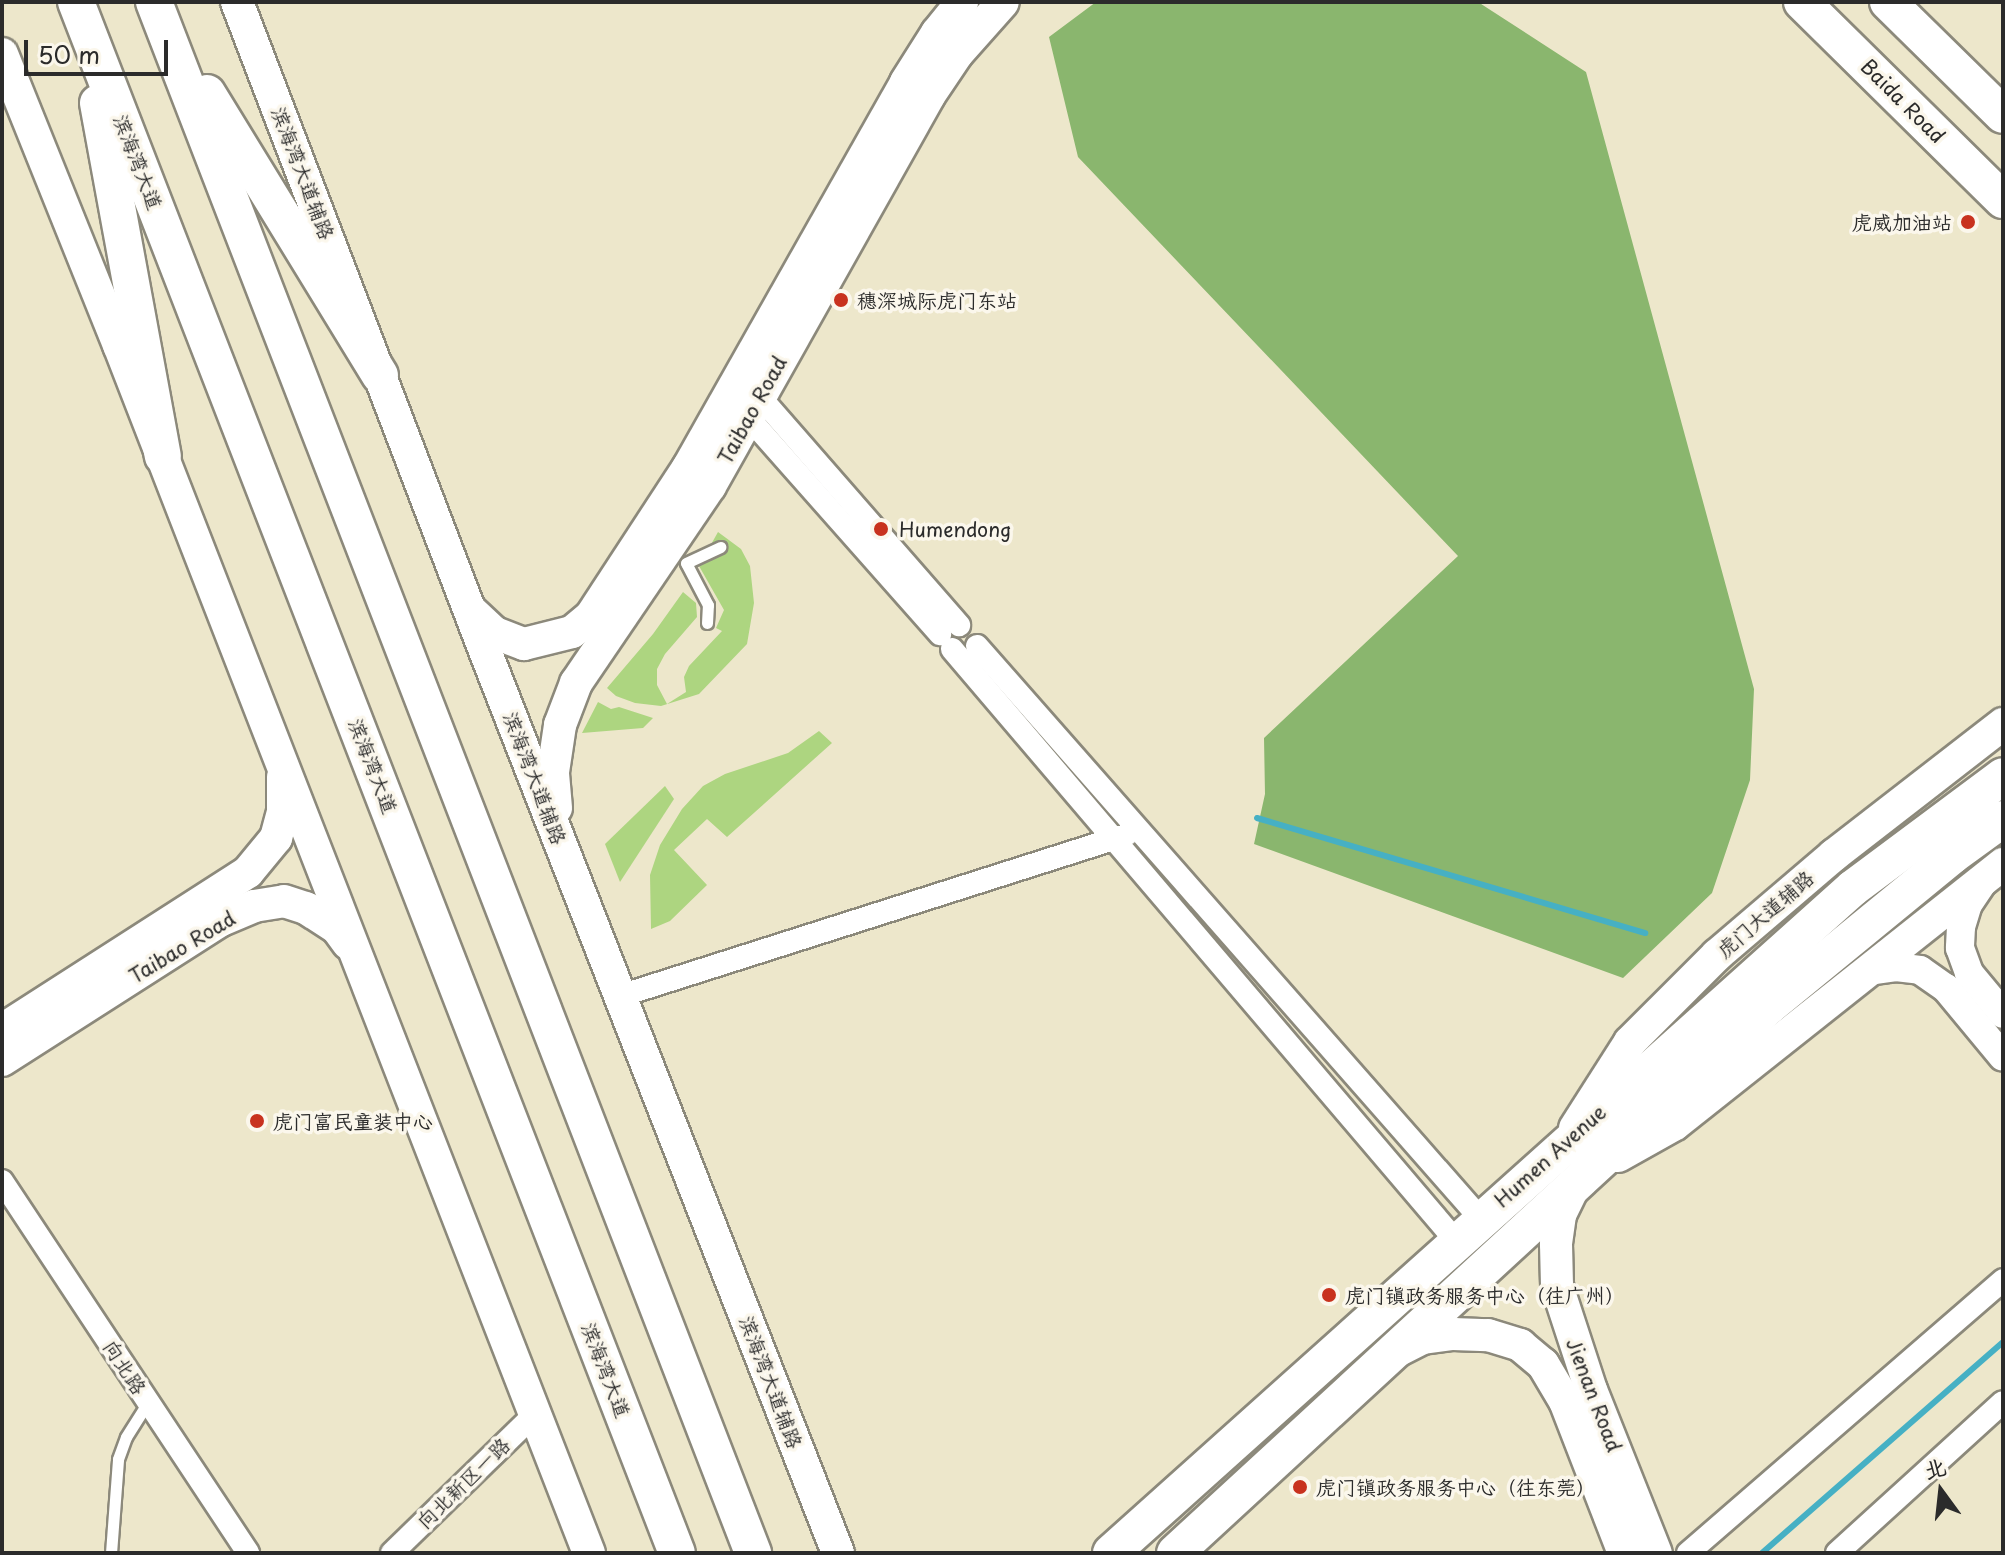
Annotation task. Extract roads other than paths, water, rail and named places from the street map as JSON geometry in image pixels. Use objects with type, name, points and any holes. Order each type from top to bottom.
[{"type":"main road","name":"滨海湾大道辅路","points":[[237,2],[557,835],[838,1553]]},
{"type":"main road","name":"Taibao Road","points":[[470,610],[495,633],[524,644],[572,632],[591,616],[688,468],[906,82],[937,33],[962,2]]},
{"type":"main road","name":"Taibao Road","points":[[557,835],[553,772],[560,725],[576,683],[670,549],[754,407],[928,97],[965,43],[1003,2]]},
{"type":"main road","name":"Baida Road","points":[[1802,2],[2003,200]]},
{"type":"main road","points":[[1888,2],[2003,115]]},
{"type":"main road","points":[[156,8],[380,375]]},
{"type":"main road","points":[[156,8],[753,1553]]},
{"type":"main road","points":[[79,10],[163,456]]},
{"type":"main road","name":"滨海湾大道","points":[[79,10],[673,1542]]},
{"type":"main road","points":[[2,54],[283,762],[589,1553]]},
{"type":"main road","name":"虎门大道辅路","points":[[1566,1142],[1630,1042],[1717,955],[1834,855],[2003,724]]},
{"type":"main road","name":"Taibao Road","points":[[2,1030],[248,872],[276,838],[283,811],[283,762]]},
{"type":"main road","name":"Humen Avenue","points":[[1111,1553],[1853,888],[2003,776]]},
{"type":"main road","name":"Humen Avenue","points":[[1175,1553],[1769,1006],[1952,856],[2003,819]]},
{"type":"main road","points":[[1582,1179],[1675,1124],[1995,870]]},
{"type":"main road","points":[[248,872],[267,871],[274,878],[275,888],[254,906]]},
{"type":"main road","name":"Taibao Road","points":[[2,1060],[219,921],[254,906],[284,901],[306,908],[337,928],[359,960]]},
{"type":"main road","name":"Jienan Road","points":[[1582,1179],[1560,1215],[1556,1244],[1557,1286],[1591,1390],[1656,1553]]},
{"type":"main road","name":"Jienan Road","points":[[1396,1352],[1423,1338],[1453,1334],[1488,1335],[1520,1345],[1543,1364],[1565,1401],[1624,1553]]},
{"type":"street","points":[[754,407],[951,636],[1114,839],[1469,1230]]},
{"type":"street","points":[[977,646],[1139,831],[1469,1230]]},
{"type":"street","points":[[620,996],[1139,831]]},
{"type":"street","points":[[1995,870],[1968,904],[1961,927],[1960,948],[1969,973],[2003,1014]]},
{"type":"street","points":[[1869,971],[1896,967],[1920,970],[1946,988],[2003,1057]]},
{"type":"street","name":"向北路","points":[[2,1181],[248,1553]]},
{"type":"street","points":[[1688,1553],[2003,1280]]},
{"type":"street","points":[[1837,1553],[2003,1402]]},
{"type":"street","name":"向北新区一路","points":[[392,1553],[535,1414]]},
{"type":"lane","points":[[707,623],[708,605],[686,563],[721,547]]},
{"type":"lane","points":[[111,1553],[118,1459],[126,1437],[148,1402]]},
{"type":"waterway","points":[[1257,818],[1645,933]]},
{"type":"waterway","points":[[1762,1553],[2003,1342]]},
{"type":"place","name":"虎威加油站","points":[[1968,222]]},
{"type":"place","name":"穗深城际虎门东站","points":[[841,300]]},
{"type":"place","name":"Humendong","points":[[881,529]]},
{"type":"place","name":"虎门富民童装中心","points":[[257,1121]]},
{"type":"place","name":"虎门镇政务服务中心（往广州）","points":[[1329,1295]]},
{"type":"place","name":"虎门镇政务服务中心（往东莞）","points":[[1300,1487]]}]
